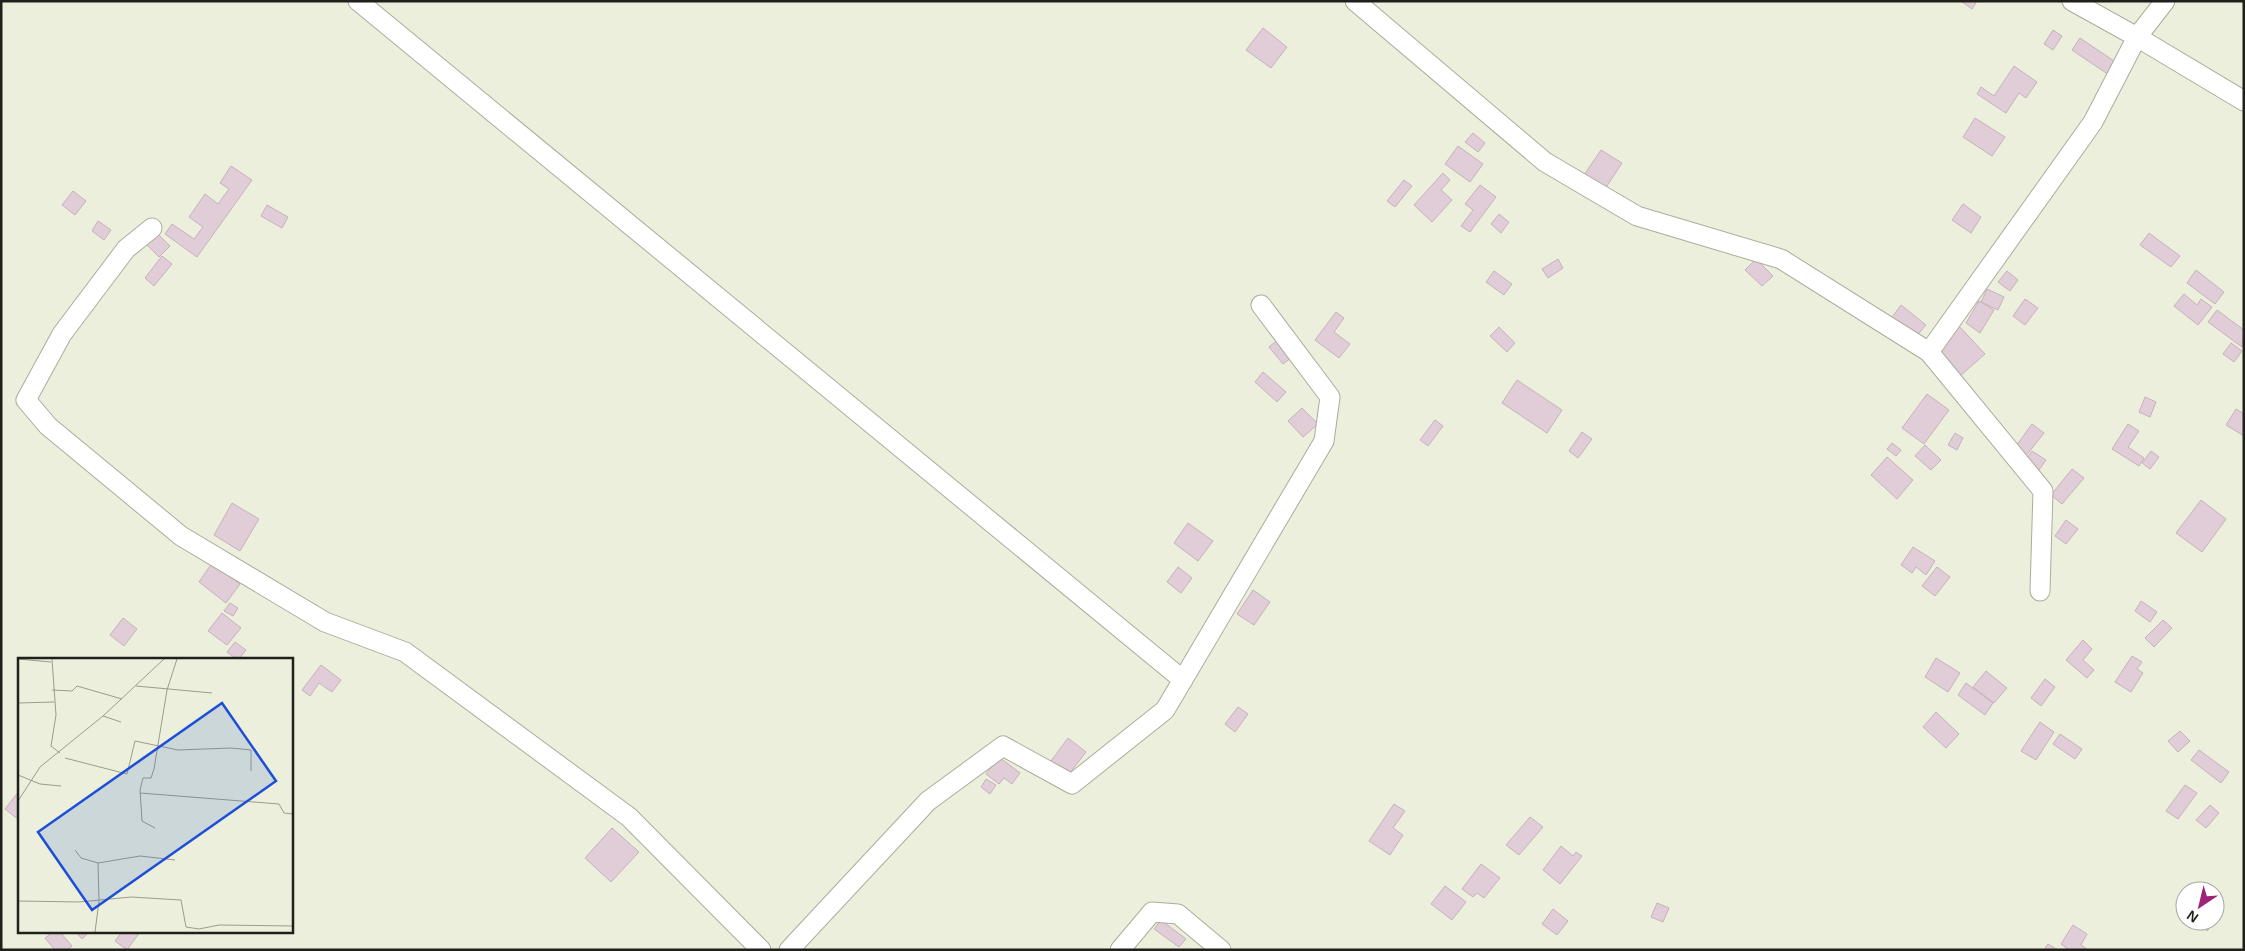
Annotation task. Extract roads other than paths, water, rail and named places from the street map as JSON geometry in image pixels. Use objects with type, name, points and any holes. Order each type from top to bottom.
[{"type":"street","points":[[358,1],[1183,680]]},
{"type":"street","points":[[1355,1],[1545,162],[1637,216],[1781,259],[1929,352],[2043,492],[2040,591]]},
{"type":"street","points":[[2072,1],[2137,37],[2244,101]]},
{"type":"street","points":[[1929,352],[2094,122],[2137,37],[2165,1]]},
{"type":"street","points":[[152,228],[126,249],[62,334],[26,400],[48,426],[181,536],[325,622],[405,652],[621,811],[761,950]]},
{"type":"street","points":[[789,950],[928,801],[1002,746],[1072,784],[1165,710],[1324,441],[1330,397],[1261,305]]},
{"type":"street","points":[[1120,950],[1152,912],[1178,914],[1221,950]]}]
